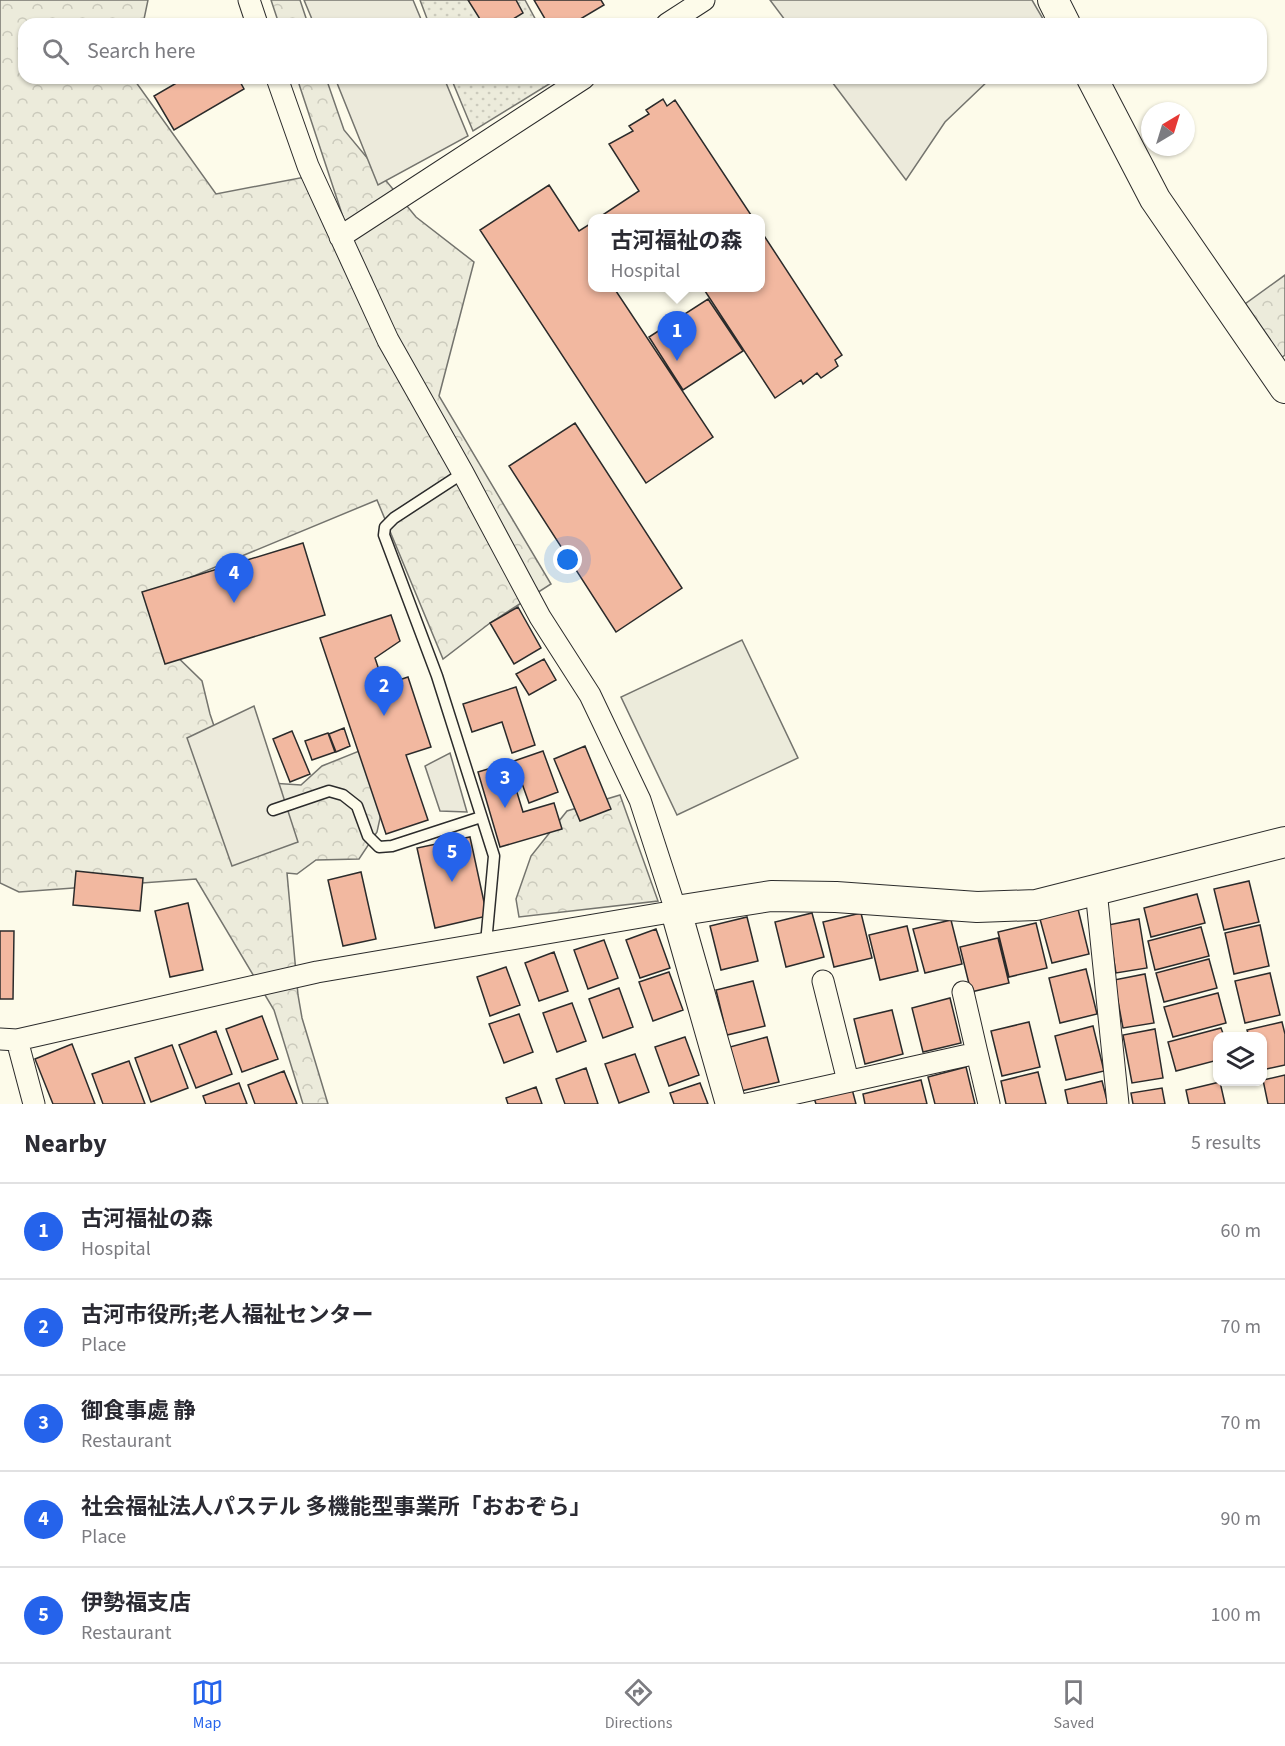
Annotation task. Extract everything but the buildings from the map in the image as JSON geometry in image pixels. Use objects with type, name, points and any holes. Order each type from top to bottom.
[{"type":"street","points":[[249,0],[255,18]]},
{"type":"street","points":[[676,18],[704,0]]},
{"type":"street","points":[[1053,0],[1062,18]]},
{"type":"street","points":[[279,84],[308,166],[388,340],[464,473],[540,617],[595,706],[640,800],[676,911],[731,1104]]},
{"type":"street","points":[[340,237],[575,84]]},
{"type":"street","points":[[1095,84],[1155,199],[1282,378]]},
{"type":"street","points":[[34,1104],[9,1040],[317,972],[771,896],[836,897],[977,907],[1036,905],[1285,842]]},
{"type":"street","points":[[1096,890],[1118,1104]]},
{"type":"street","points":[[823,981],[848,1081]]},
{"type":"street","points":[[963,992],[989,1104]]},
{"type":"street","points":[[747,1104],[977,1053]]},
{"type":"lane","points":[[464,473],[394,518],[385,527],[384,535],[437,676],[494,856],[486,943]]},
{"type":"lane","points":[[273,810],[329,791],[343,795],[357,806],[368,836],[379,847],[392,846],[481,817]]},
{"type":"green space","points":[[0,0],[148,0],[144,18],[18,18],[18,84],[137,84],[216,194],[305,177],[345,223],[299,84],[328,84],[344,130],[416,217],[474,262],[439,396],[551,584],[490,623],[443,659],[377,500],[184,580],[162,642],[202,681],[210,714],[251,836],[270,852],[271,783],[301,785],[322,766],[384,741],[384,800],[377,832],[359,859],[316,860],[297,874],[287,873],[302,1018],[328,1104],[303,1104],[274,1010],[196,879],[19,892],[0,883]]},
{"type":"green space","points":[[271,0],[300,0],[306,18],[277,18]]},
{"type":"green space","points":[[420,0],[525,0],[535,18],[427,18]]},
{"type":"green space","points":[[453,84],[549,84],[473,131]]},
{"type":"green space","points":[[1285,275],[1285,355],[1279,359],[1245,304]]},
{"type":"green space","points":[[742,640],[798,758],[677,815],[621,697]]},
{"type":"green space","points":[[620,795],[658,901],[519,917],[516,899],[531,856],[567,811]]},
{"type":"shaded area","points":[[304,0],[413,0],[420,18],[312,18]]},
{"type":"shaded area","points":[[770,0],[1032,0],[1042,18],[784,18]]},
{"type":"shaded area","points":[[337,84],[446,84],[468,136],[378,185]]},
{"type":"shaded area","points":[[834,84],[985,84],[945,122],[906,180]]},
{"type":"shaded area","points":[[254,706],[298,842],[232,866],[187,738]]},
{"type":"shaded area","points":[[450,753],[467,812],[440,811],[425,766]]},
{"type":"place","name":"古河福祉の森","points":[[677,361]]},
{"type":"place","name":"社会福祉法人パステル 多機能型事業所「おおぞら」","points":[[234,603]]},
{"type":"place","name":"古河市役所;老人福祉センター","points":[[384,716]]},
{"type":"place","name":"御食事處 静","points":[[505,808]]},
{"type":"place","name":"伊勢福支店","points":[[452,882]]}]
